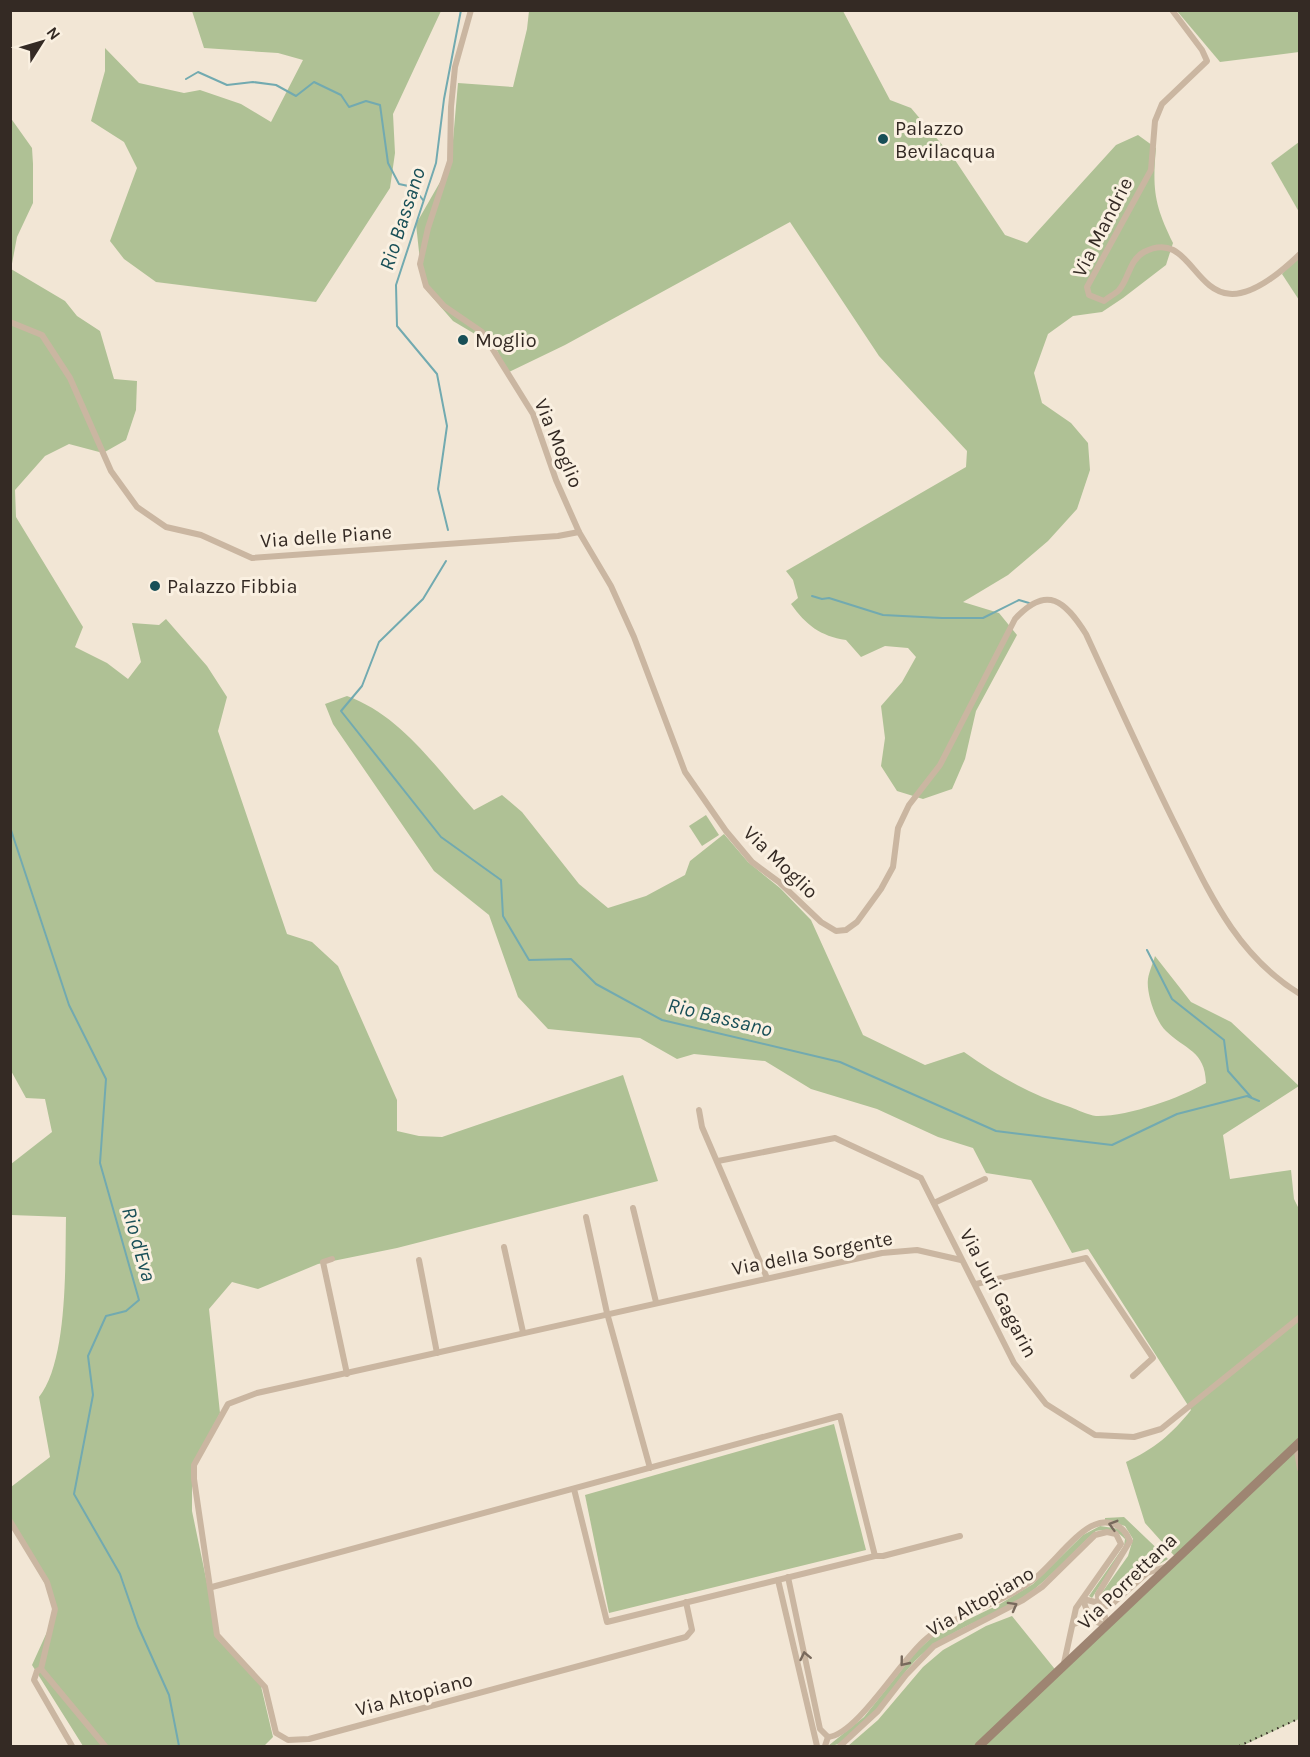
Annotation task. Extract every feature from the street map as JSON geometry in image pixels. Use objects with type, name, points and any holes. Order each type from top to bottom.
[{"type":"main road","name":"Via Porrettana","points":[[979,1746],[1298,1444]]},
{"type":"street","name":"Via Moglio","points":[[471,10],[455,68],[450,161],[428,228],[420,264],[426,286],[444,306],[482,332],[533,414],[556,480],[579,532],[611,586],[634,637],[685,772],[726,831],[752,862],[779,882],[821,922],[836,931],[846,930],[857,922],[881,889],[893,867],[898,828],[909,805],[939,765],[1015,619],[1025,608],[1041,599],[1060,602],[1074,615],[1086,634],[1158,789],[1220,913],[1241,942],[1274,978],[1299,994]]},
{"type":"street","name":"Via Mandrie","points":[[1172,10],[1208,61],[1162,104],[1155,121],[1151,170],[1088,286],[1089,295],[1104,300],[1112,295],[1120,289],[1134,259],[1143,252],[1156,248],[1169,246],[1176,249],[1203,280],[1216,291],[1229,296],[1256,289],[1299,254]]},
{"type":"street","name":"Via delle Piane","points":[[10,322],[42,335],[70,378],[111,471],[137,507],[166,527],[201,535],[252,558],[547,537],[579,532]]},
{"type":"street","points":[[699,1110],[702,1127],[767,1278]]},
{"type":"street","name":"Via Juri Gagarin","points":[[718,1161],[835,1138],[921,1178],[1014,1363],[1046,1404],[1095,1435],[1116,1437],[1150,1434],[1171,1423],[1299,1317]]},
{"type":"street","points":[[934,1203],[985,1179]]},
{"type":"street","points":[[633,1208],[656,1302]]},
{"type":"street","points":[[586,1217],[607,1313],[650,1468]]},
{"type":"street","points":[[504,1247],[523,1332]]},
{"type":"street","name":"Via della Sorgente","points":[[704,1292],[882,1253],[917,1250],[961,1260]]},
{"type":"street","points":[[976,1284],[1086,1258],[1153,1358],[1133,1376]]},
{"type":"street","points":[[333,1259],[323,1262],[347,1374]]},
{"type":"street","points":[[419,1260],[437,1353]]},
{"type":"street","name":"Via Altopiano","points":[[686,1602],[692,1630],[686,1637],[321,1736],[288,1740],[276,1733],[265,1687],[218,1635],[194,1479],[194,1465],[228,1404],[257,1393],[704,1292]]},
{"type":"street","points":[[212,1587],[840,1416],[875,1556]]},
{"type":"street","points":[[1298,1444],[1299,1469]]},
{"type":"street","points":[[574,1489],[607,1622],[875,1556],[883,1557],[960,1536]]},
{"type":"street","points":[[10,1521],[47,1581],[56,1609],[41,1669],[37,1671],[34,1680],[72,1746]]},
{"type":"street","name":"Via Altopiano","points":[[828,1737],[840,1734],[860,1716],[909,1655],[934,1632],[1015,1593],[1035,1579],[1089,1527],[1103,1522],[1115,1524],[1125,1530],[1130,1541],[1098,1594],[1101,1605]]},
{"type":"street","name":"Via Altopiano","points":[[840,1746],[878,1712],[912,1667],[934,1646],[1023,1600],[1042,1587],[1095,1535],[1107,1532],[1116,1534],[1121,1538],[1121,1544],[1076,1608],[1063,1667]]},
{"type":"street","points":[[1083,1599],[1101,1605],[1111,1605],[1147,1573],[1171,1564]]},
{"type":"street","points":[[788,1577],[820,1729],[828,1737],[825,1746]]},
{"type":"street","points":[[778,1580],[817,1746]]},
{"type":"street","points":[[1083,1599],[1091,1618],[1099,1624],[1107,1625],[1101,1605]]},
{"type":"street","points":[[1074,1624],[1091,1618]]},
{"type":"street","points":[[41,1669],[105,1746]]},
{"type":"green space","points":[[192,11],[441,11],[393,114],[395,153],[390,188],[316,302],[156,282],[124,259],[110,241],[137,168],[124,142],[91,121],[105,71],[105,48],[139,83],[184,93],[200,90],[241,104],[271,122],[303,60],[278,53],[204,48]]},
{"type":"green space","points":[[529,11],[843,11],[890,100],[911,108],[955,160],[1005,235],[1027,243],[1116,145],[1138,135],[1156,148],[1154,176],[1156,198],[1162,219],[1173,243],[1166,265],[1102,312],[1073,316],[1048,334],[1034,373],[1042,403],[1071,423],[1088,443],[1090,470],[1077,509],[1048,541],[1008,575],[963,602],[999,613],[1017,635],[976,711],[965,759],[952,789],[923,799],[897,791],[881,766],[885,738],[881,706],[902,682],[916,657],[908,648],[885,646],[861,657],[846,640],[829,636],[814,628],[791,604],[798,598],[793,580],[786,571],[966,467],[967,451],[879,356],[790,222],[565,345],[509,372],[509,376],[495,346],[453,321],[426,290],[416,224],[451,163],[458,83],[513,87]]},
{"type":"green space","points":[[1177,11],[1299,11],[1299,52],[1220,62]]},
{"type":"green space","points":[[10,117],[32,148],[33,164],[33,203],[17,237],[11,269],[65,301],[77,316],[100,331],[114,379],[137,381],[136,410],[126,440],[103,453],[69,444],[45,456],[15,490],[16,517],[83,627],[75,647],[107,663],[128,679],[141,662],[132,623],[159,625],[166,619],[207,666],[227,697],[218,731],[287,934],[312,942],[338,966],[397,1100],[397,1131],[419,1136],[442,1137],[623,1075],[658,1181],[397,1248],[318,1264],[258,1289],[232,1282],[209,1309],[220,1413],[192,1466],[192,1511],[219,1641],[260,1682],[273,1737],[264,1746],[83,1746],[32,1665],[52,1621],[52,1597],[11,1521],[11,1487],[50,1457],[39,1397],[48,1381],[60,1337],[65,1285],[66,1217],[11,1215],[11,1164],[52,1132],[45,1099],[26,1098],[10,1069]]},
{"type":"green space","points":[[1299,142],[1299,212],[1271,163]]},
{"type":"green space","points":[[1299,253],[1299,300],[1282,274]]},
{"type":"green space","points":[[347,696],[385,716],[401,730],[432,761],[474,810],[502,795],[522,812],[579,884],[608,908],[646,896],[685,875],[690,861],[724,834],[748,862],[780,888],[811,920],[863,1035],[925,1065],[964,1052],[1028,1091],[1096,1116],[1138,1110],[1195,1089],[1206,1083],[1202,1064],[1193,1052],[1162,1027],[1150,999],[1148,979],[1155,956],[1191,1002],[1231,1022],[1299,1086],[1223,1135],[1230,1179],[1291,1170],[1294,1199],[1299,1209],[1299,1719],[1242,1746],[988,1746],[985,1742],[980,1746],[848,1746],[878,1720],[923,1667],[943,1650],[986,1626],[1012,1616],[1058,1673],[1179,1561],[1145,1523],[1126,1462],[1162,1440],[1191,1410],[1088,1249],[1072,1253],[1031,1180],[986,1173],[973,1148],[938,1137],[877,1109],[811,1089],[765,1061],[694,1054],[677,1059],[640,1038],[548,1029],[518,997],[489,915],[434,871],[333,724],[325,704]]},
{"type":"green space","points":[[706,815],[719,835],[702,846],[689,826]]},
{"type":"green space","points":[[834,1424],[866,1550],[609,1613],[585,1495]]},
{"type":"green space","points":[[1124,1517],[1168,1559],[1139,1576],[1106,1603],[1101,1599],[1101,1594],[1128,1556],[1133,1539],[1125,1526],[1105,1520],[1105,1518]]},
{"type":"green space","points":[[1100,1526],[1120,1529],[1128,1542],[1092,1598],[1089,1596],[1124,1546],[1125,1539],[1115,1532],[1096,1531],[1025,1596],[954,1633],[927,1650],[907,1670],[863,1725],[851,1736],[828,1746],[864,1717],[915,1653],[932,1637],[1000,1604],[1033,1584],[1083,1535]]},
{"type":"waterway","name":"Rio Bassano","points":[[448,530],[438,489],[447,426],[437,374],[397,326],[396,285],[436,163],[444,99],[461,10]]},
{"type":"waterway","points":[[186,79],[198,72],[227,85],[253,82],[276,85],[296,96],[314,82],[341,95],[349,107],[366,101],[380,105],[388,163],[399,184],[413,187],[423,200]]},
{"type":"waterway","name":"Rio Bassano","points":[[446,561],[423,599],[379,642],[362,686],[341,711],[441,837],[501,880],[503,916],[529,960],[571,959],[596,984],[662,1020],[840,1062],[996,1131],[1112,1145],[1177,1114],[1247,1096],[1259,1101]]},
{"type":"waterway","points":[[812,596],[822,599],[829,598],[883,615],[942,618],[983,618],[1019,600],[1029,603]]},
{"type":"waterway","name":"Rio d'Eva","points":[[10,827],[69,1005],[106,1079],[100,1163],[139,1300],[126,1311],[106,1316],[88,1356],[93,1395],[74,1494],[120,1574],[138,1626],[169,1695],[179,1746]]},
{"type":"waterway","points":[[1147,950],[1172,999],[1224,1040],[1228,1071],[1251,1097]]},
{"type":"railway","points":[[1239,1746],[1300,1718]]},
{"type":"place","name":"Palazzo Bevilacqua","points":[[883,139]]},
{"type":"place","name":"Moglio","points":[[463,340]]},
{"type":"place","name":"Palazzo Fibbia","points":[[155,586]]}]
